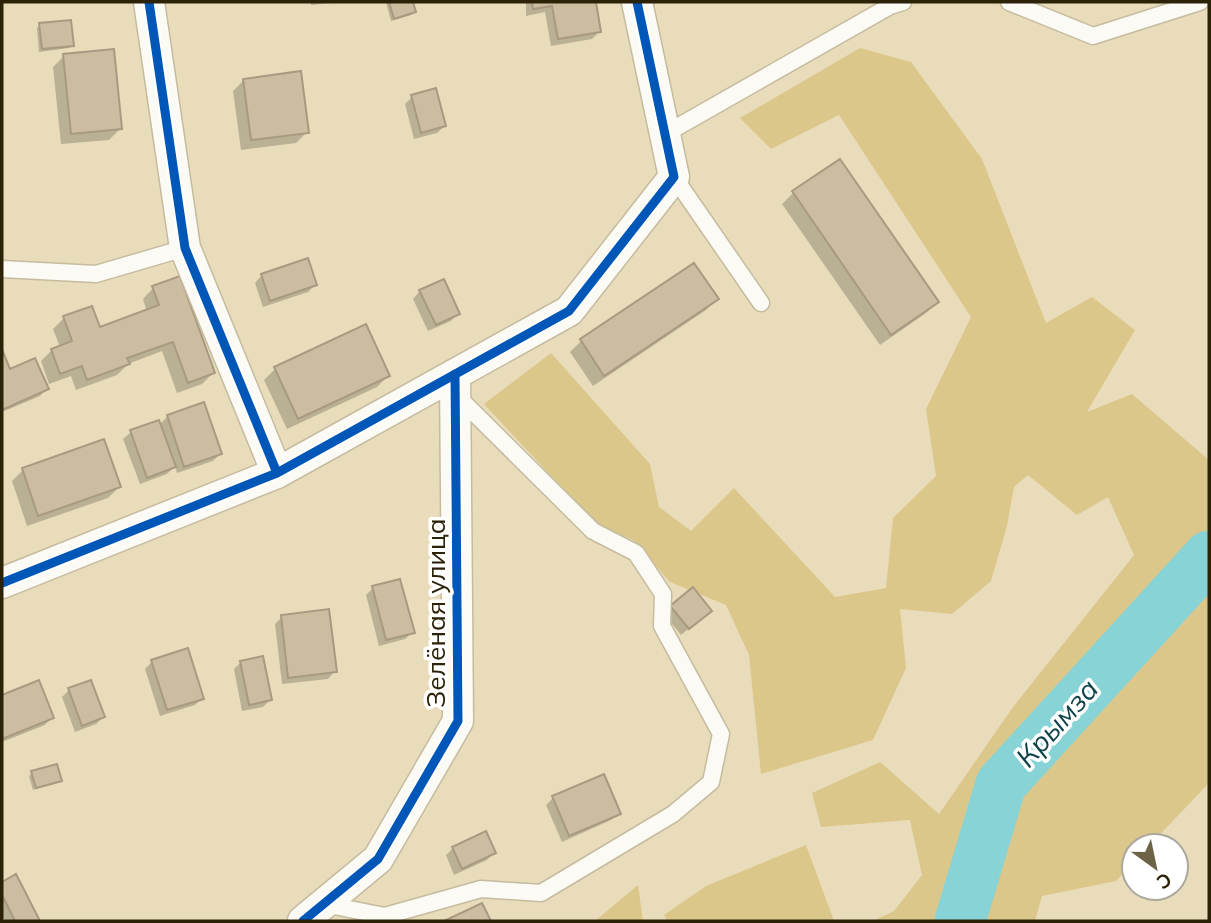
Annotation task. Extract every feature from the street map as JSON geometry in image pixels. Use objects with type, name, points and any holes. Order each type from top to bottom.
[{"type":"street","points":[[149,2],[185,248],[277,473]]},
{"type":"street","points":[[2,583],[277,473],[455,384],[569,311],[674,177],[637,2]]},
{"type":"street","name":"Зелёная улица","points":[[314,912],[378,859],[458,722],[455,384]]},
{"type":"lane","points":[[665,134],[890,6],[903,2]]},
{"type":"lane","points":[[1009,2],[1093,36],[1200,2]]},
{"type":"lane","points":[[674,177],[761,303]]},
{"type":"lane","points":[[2,269],[96,274],[185,248]]},
{"type":"lane","points":[[314,912],[385,916],[481,888],[541,893],[673,814],[711,782],[721,734],[662,626],[663,594],[636,553],[593,531],[455,384]]},
{"type":"shaded area","points":[[860,48],[911,62],[982,159],[1046,323],[1092,297],[1135,330],[1087,412],[1132,394],[1209,460],[1209,783],[1162,832],[1120,832],[1120,877],[1116,881],[1042,896],[1035,921],[873,921],[894,911],[922,875],[910,820],[821,827],[812,793],[880,762],[939,814],[1013,707],[1134,555],[1108,497],[1077,515],[1028,475],[1014,487],[1007,526],[991,581],[952,614],[900,609],[906,668],[873,740],[761,774],[749,655],[726,605],[670,582],[633,540],[596,524],[484,404],[551,353],[650,464],[659,507],[691,531],[734,488],[835,597],[886,588],[893,518],[936,476],[926,409],[971,317],[839,115],[771,149],[740,118]]},
{"type":"shaded area","points":[[806,845],[834,921],[667,921],[664,915],[706,886]]},
{"type":"shaded area","points":[[638,885],[643,921],[595,921]]},
{"type":"building","points":[[389,2],[413,2],[416,12],[394,19]]},
{"type":"building","points":[[532,2],[596,2],[601,32],[558,39],[552,6],[533,9]]},
{"type":"building","points":[[71,20],[74,46],[42,49],[39,23]]},
{"type":"building","points":[[114,49],[122,129],[71,134],[63,54]]},
{"type":"building","points":[[301,71],[309,133],[251,140],[243,79]]},
{"type":"building","points":[[436,88],[446,126],[421,133],[411,95]]},
{"type":"building","points":[[840,159],[939,302],[891,335],[792,191]]},
{"type":"building","points":[[308,258],[317,285],[270,301],[261,274]]},
{"type":"building","points":[[694,263],[719,299],[604,376],[580,339]]},
{"type":"building","points":[[180,276],[215,373],[188,383],[173,342],[127,358],[130,364],[87,380],[82,366],[60,374],[51,349],[72,341],[63,316],[92,306],[100,327],[159,305],[152,286]]},
{"type":"building","points":[[444,279],[460,314],[436,325],[419,290]]},
{"type":"building","points":[[366,324],[390,376],[298,419],[274,367]]},
{"type":"building","points":[[2,349],[10,369],[35,358],[49,389],[2,410]]},
{"type":"building","points":[[204,402],[222,454],[184,467],[167,415]]},
{"type":"building","points":[[159,420],[176,467],[147,478],[130,430]]},
{"type":"building","points":[[104,439],[121,487],[38,516],[22,468]]},
{"type":"building","points":[[400,579],[415,633],[386,640],[372,586]]},
{"type":"building","points":[[693,587],[712,611],[689,629],[670,606]]},
{"type":"building","points":[[329,609],[337,672],[288,678],[281,615]]},
{"type":"building","points":[[188,648],[204,699],[167,710],[151,660]]},
{"type":"building","points":[[263,656],[272,700],[249,705],[240,661]]},
{"type":"building","points":[[39,680],[54,718],[2,739],[2,695]]},
{"type":"building","points":[[91,680],[105,717],[82,726],[68,688]]},
{"type":"building","points":[[57,764],[62,781],[36,788],[31,771]]},
{"type":"building","points":[[604,774],[621,814],[569,836],[552,796]]},
{"type":"building","points":[[486,831],[496,853],[462,869],[452,847]]},
{"type":"building","points":[[16,874],[40,921],[15,921],[2,895],[2,882]]},
{"type":"building","points":[[482,903],[491,921],[444,921]]},
{"type":"waterway","name":"Крымза","points":[[960,921],[1001,784],[1209,556]]},
{"type":"cycle path","points":[[149,2],[185,248],[277,473]]},
{"type":"cycle path","points":[[2,583],[277,473],[569,311],[674,177],[637,2]]},
{"type":"cycle path","points":[[303,921],[378,859],[458,721],[455,374]]}]
